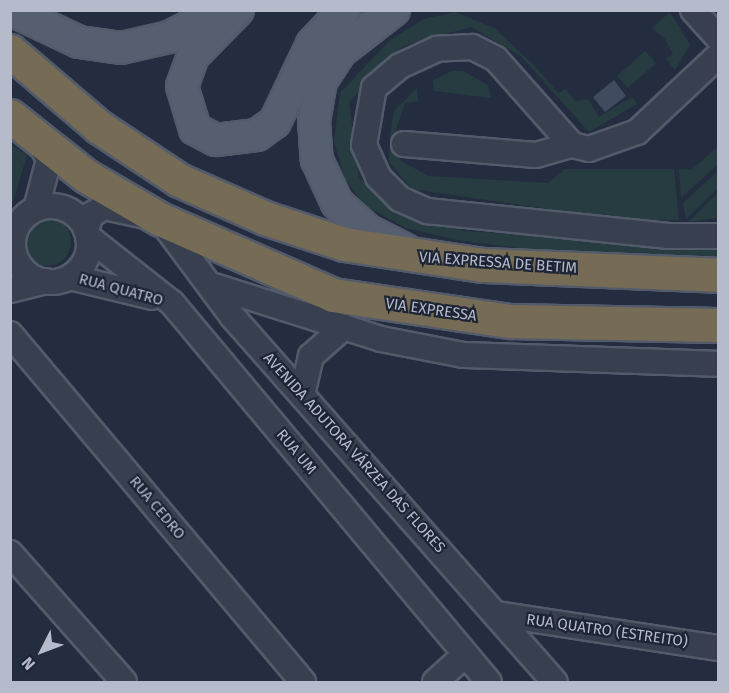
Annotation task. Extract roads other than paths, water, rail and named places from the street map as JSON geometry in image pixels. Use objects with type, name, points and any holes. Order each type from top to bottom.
[{"type":"highway","name":"VIA EXPRESSA DE BETIM","points":[[10,51],[99,127],[179,180],[265,218],[344,244],[419,257],[718,275]]},
{"type":"highway","name":"VIA EXPRESSA","points":[[10,116],[86,176],[160,219],[333,295],[510,321],[718,325]]},
{"type":"main road","points":[[11,10],[79,42],[121,48],[169,37],[222,10]]},
{"type":"main road","points":[[238,10],[193,57],[182,86],[195,129],[216,140],[256,135],[275,122],[312,44],[344,10]]},
{"type":"main road","points":[[394,10],[340,52],[321,81],[314,121],[317,160],[337,203],[367,230],[419,257]]},
{"type":"street","points":[[693,10],[718,38]]},
{"type":"street","points":[[572,145],[496,59],[472,47],[437,49],[400,66],[374,88],[365,115],[364,145],[378,177],[400,199],[427,211],[669,236],[718,236]]},
{"type":"street","points":[[405,144],[536,155],[572,145],[588,149],[637,132],[718,56]]},
{"type":"street","points":[[36,138],[49,159],[36,209],[19,223],[12,245],[19,264],[46,281]]},
{"type":"street","points":[[12,290],[70,276],[85,260],[91,215],[104,207],[160,219]]},
{"type":"street","points":[[36,209],[71,212],[87,234]]},
{"type":"street","name":"AVENIDA ADUTORA VÁRZEA DAS FLORES","points":[[160,219],[214,286],[232,316],[555,682]]},
{"type":"street","name":"RUA UM","points":[[87,234],[172,303],[489,682]]},
{"type":"street","name":"RUA QUATRO","points":[[70,276],[172,303]]},
{"type":"street","points":[[214,286],[344,327],[463,355],[718,364]]},
{"type":"street","points":[[302,395],[311,356],[344,327]]},
{"type":"street","name":"RUA CEDRO","points":[[10,334],[303,682]]},
{"type":"street","points":[[10,553],[124,682]]},
{"type":"street","name":"RUA QUATRO (ESTREITO)","points":[[496,614],[718,648]]},
{"type":"street","points":[[435,682],[465,655]]}]
